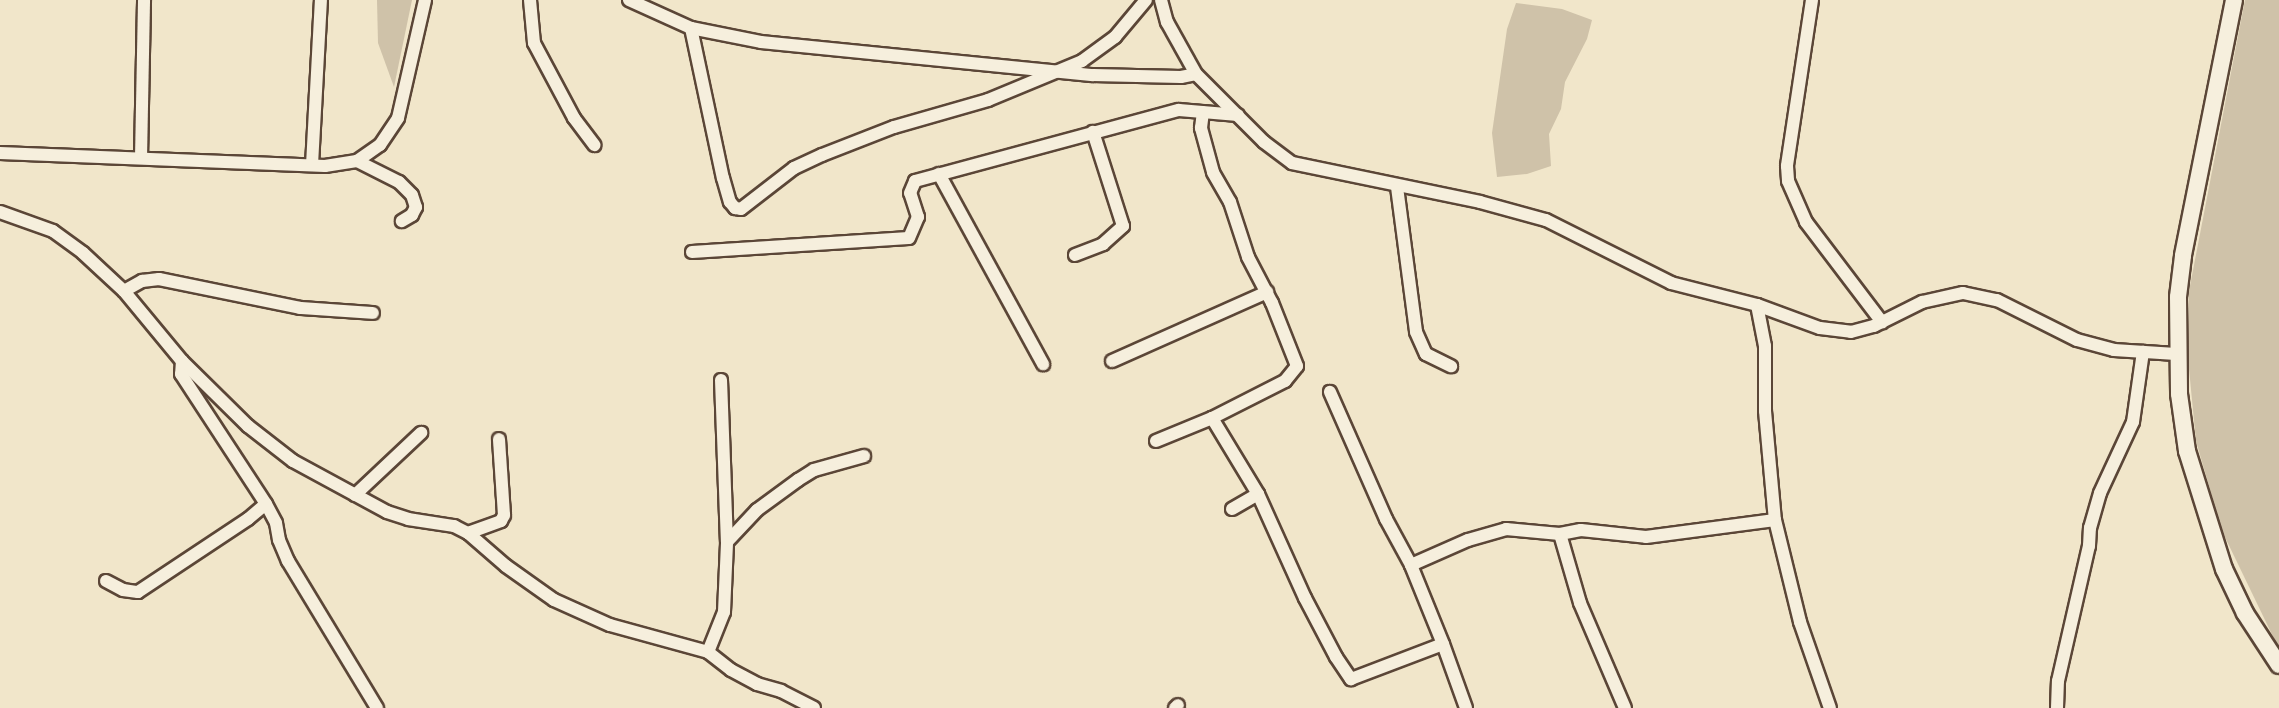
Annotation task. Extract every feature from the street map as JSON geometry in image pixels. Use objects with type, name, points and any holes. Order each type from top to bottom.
[{"type":"street","points":[[141,158],[144,0]]},
{"type":"street","points":[[312,165],[321,0]]},
{"type":"street","points":[[0,153],[312,165],[357,161],[380,145],[398,118],[425,0]]},
{"type":"street","points":[[530,0],[534,43],[574,118],[594,145]]},
{"type":"street","points":[[628,0],[691,27],[761,42],[1060,72],[1181,77],[1196,74]]},
{"type":"street","points":[[691,27],[723,178],[730,202],[735,208],[741,209],[794,168],[822,155],[894,127],[988,100],[1030,80],[1060,72],[1106,45],[1146,0]]},
{"type":"street","points":[[1161,0],[1167,22],[1196,74],[1264,142],[1292,163],[1397,187],[1480,202],[1546,220],[1671,283],[1757,305],[1820,328],[1851,332],[1882,322],[1922,302],[1963,293],[1997,300],[2077,340],[2114,350],[2176,354]]},
{"type":"street","points":[[1812,0],[1787,166],[1788,181],[1806,222],[1882,322]]},
{"type":"street","points":[[2234,0],[2183,256],[2176,354],[2187,451],[2209,525],[2224,569],[2245,613],[2279,665]]},
{"type":"street","points":[[692,253],[909,238],[918,217],[910,187],[915,181],[1179,110],[1238,114]]},
{"type":"street","points":[[1156,441],[1212,418],[1285,381],[1297,366],[1267,292],[1248,257],[1230,202],[1213,172],[1201,128],[1203,112]]},
{"type":"street","points":[[1075,256],[1103,244],[1123,226],[1093,132]]},
{"type":"street","points":[[357,161],[399,182],[412,195],[416,207],[412,215],[402,221]]},
{"type":"street","points":[[939,174],[1043,364]]},
{"type":"street","points":[[1397,187],[1416,332],[1426,354],[1451,366]]},
{"type":"street","points":[[0,212],[53,232],[83,253],[124,292],[182,361],[248,426],[293,461],[355,495],[408,519],[454,526],[468,533],[506,566],[554,600],[610,625],[708,652],[731,670],[757,684],[781,691],[814,708]]},
{"type":"street","points":[[124,292],[142,281],[159,279],[300,308],[373,313]]},
{"type":"street","points":[[1112,360],[1267,292]]},
{"type":"street","points":[[1757,305],[1765,346],[1765,411],[1775,520],[1800,622],[1830,708]]},
{"type":"street","points":[[2057,708],[2058,681],[2089,546],[2090,528],[2100,493],[2133,422],[2143,352]]},
{"type":"street","points":[[182,361],[181,374],[265,504],[276,523],[279,540],[288,561],[377,708]]},
{"type":"street","points":[[708,652],[724,612],[727,542],[721,380]]},
{"type":"street","points":[[1330,392],[1386,519],[1411,565],[1466,708]]},
{"type":"street","points":[[1212,418],[1258,494],[1305,598],[1336,657],[1351,679],[1443,644]]},
{"type":"street","points":[[355,495],[421,433]]},
{"type":"street","points":[[468,533],[501,521],[504,515],[499,439]]},
{"type":"street","points":[[727,542],[757,510],[798,480],[814,470],[864,456]]},
{"type":"street","points":[[1232,509],[1258,494]]},
{"type":"street","points":[[106,581],[129,592],[138,592],[248,519],[265,504]]},
{"type":"street","points":[[1411,565],[1468,540],[1506,529],[1560,534],[1581,530],[1646,537],[1775,520]]},
{"type":"street","points":[[1560,534],[1580,603],[1625,708]]},
{"type":"shaded area","points":[[377,0],[412,0],[394,87],[378,43]]},
{"type":"shaded area","points":[[2245,0],[2279,0],[2279,649],[2222,531],[2196,441],[2189,369],[2189,291]]},
{"type":"shaded area","points":[[1516,3],[1562,9],[1592,20],[1587,39],[1565,82],[1561,109],[1549,134],[1551,166],[1527,174],[1497,177],[1492,133],[1507,29]]}]
